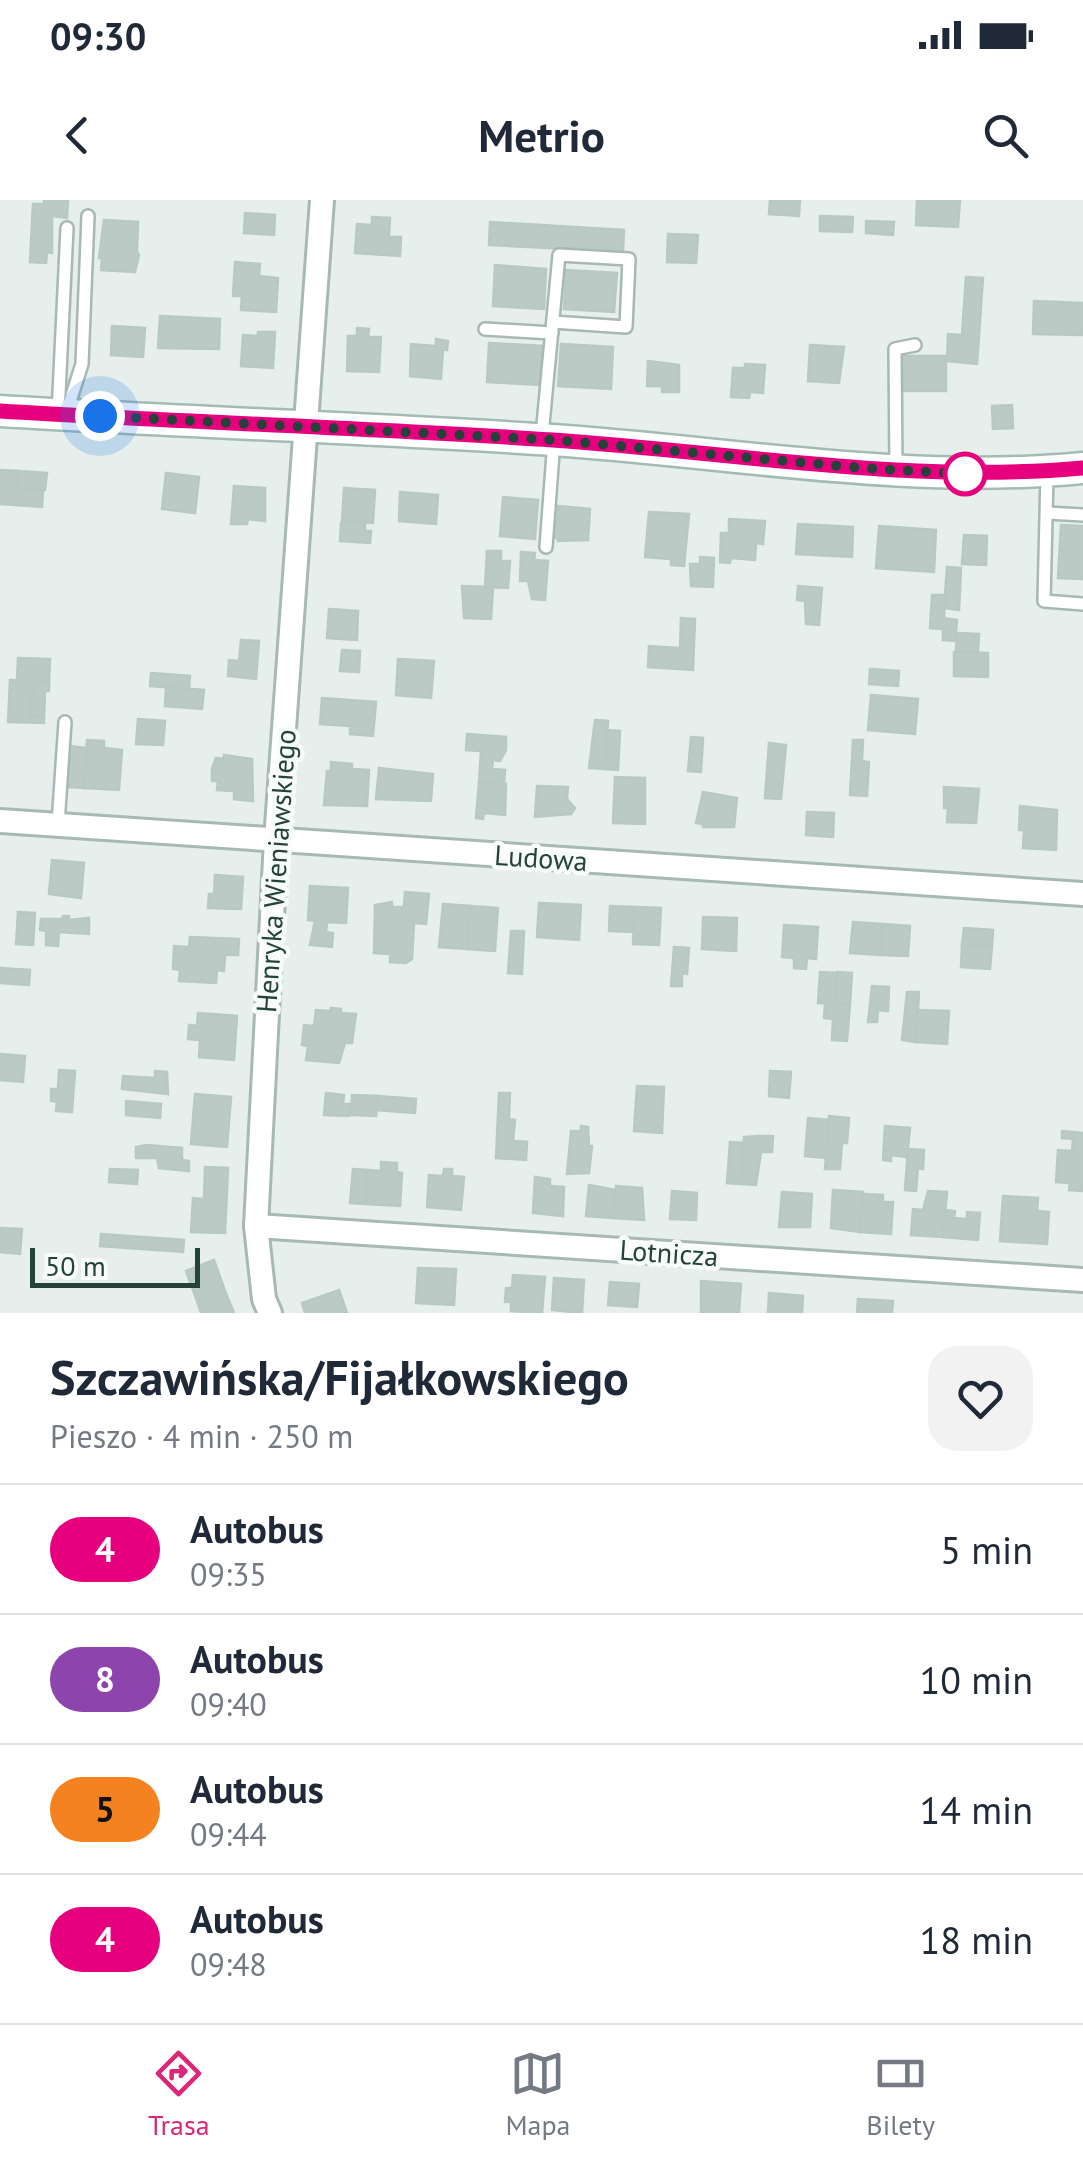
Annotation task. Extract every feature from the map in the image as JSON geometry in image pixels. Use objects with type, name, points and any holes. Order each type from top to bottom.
[{"type":"street","name":"Henryka Wieniawskiego","points":[[270,1313],[264,1299],[256,1226],[276,840],[322,200]]},
{"type":"street","points":[[0,411],[548,440],[964,474],[1083,468]]},
{"type":"street","name":"Ludowa","points":[[0,820],[1083,894]]},
{"type":"street","name":"Lotnicza","points":[[256,1226],[1083,1280]]},
{"type":"lane","points":[[62,414],[82,364],[88,216]]},
{"type":"lane","points":[[62,414],[67,228]]},
{"type":"lane","points":[[485,328],[552,327],[626,328],[629,260],[559,255],[552,327],[546,546]]},
{"type":"lane","points":[[896,470],[896,349],[914,345]]},
{"type":"lane","points":[[1047,472],[1044,600],[1083,604]]},
{"type":"lane","points":[[1048,513],[1083,515]]},
{"type":"lane","points":[[58,824],[65,722]]},
{"type":"building","points":[[44,200],[68,200],[67,218],[52,216],[52,253],[47,252],[46,263],[30,262],[33,204],[44,204]]},
{"type":"building","points":[[770,200],[800,200],[799,216],[769,214]]},
{"type":"building","points":[[917,200],[960,200],[958,227],[916,225]]},
{"type":"building","points":[[245,213],[275,215],[274,235],[244,233]]},
{"type":"building","points":[[820,216],[853,217],[852,232],[820,231]]},
{"type":"building","points":[[372,217],[390,218],[389,237],[401,237],[400,256],[355,253],[357,224],[372,225]]},
{"type":"building","points":[[104,220],[138,222],[135,272],[101,270]]},
{"type":"building","points":[[866,221],[894,222],[893,235],[866,233]]},
{"type":"building","points":[[490,222],[624,230],[623,252],[489,245]]},
{"type":"building","points":[[668,234],[698,235],[696,263],[667,262]]},
{"type":"building","points":[[235,262],[260,264],[259,276],[278,278],[276,312],[241,310],[242,296],[233,296]]},
{"type":"building","points":[[495,265],[546,269],[544,309],[493,306]]},
{"type":"building","points":[[566,270],[617,273],[614,312],[564,309]]},
{"type":"building","points":[[966,277],[983,278],[977,364],[947,361],[948,334],[962,335]]},
{"type":"building","points":[[1034,301],[1083,303],[1083,335],[1033,334]]},
{"type":"building","points":[[160,316],[220,319],[219,349],[158,348]]},
{"type":"building","points":[[112,326],[145,328],[143,357],[111,355]]},
{"type":"building","points":[[357,328],[369,329],[368,337],[381,337],[379,372],[347,371],[348,336],[357,336]]},
{"type":"building","points":[[258,332],[275,332],[273,368],[241,366],[243,335],[258,336]]},
{"type":"building","points":[[436,339],[448,341],[447,350],[443,349],[441,379],[410,376],[411,344],[436,346]]},
{"type":"building","points":[[489,343],[543,346],[540,385],[487,382]]},
{"type":"building","points":[[561,344],[613,347],[611,389],[558,386]]},
{"type":"building","points":[[810,345],[844,347],[839,383],[808,381]]},
{"type":"building","points":[[901,356],[946,356],[946,391],[901,391]]},
{"type":"building","points":[[648,361],[679,365],[679,392],[662,392],[662,386],[647,386]]},
{"type":"building","points":[[745,364],[765,365],[763,393],[750,392],[749,398],[731,397],[733,368],[745,368]]},
{"type":"building","points":[[1012,405],[1013,428],[993,429],[992,406]]},
{"type":"building","points":[[0,470],[18,471],[16,505],[0,504]]},
{"type":"building","points":[[18,471],[47,473],[45,490],[17,488]]},
{"type":"building","points":[[166,473],[199,477],[195,513],[162,509]]},
{"type":"building","points":[[234,486],[265,488],[265,521],[248,519],[247,524],[231,524]]},
{"type":"building","points":[[17,488],[43,490],[42,507],[16,505]]},
{"type":"building","points":[[344,488],[375,490],[373,523],[342,521]]},
{"type":"building","points":[[400,492],[438,495],[436,524],[399,521]]},
{"type":"building","points":[[503,497],[538,500],[535,539],[500,536]]},
{"type":"building","points":[[558,506],[590,509],[588,540],[551,538],[551,522],[557,522]]},
{"type":"building","points":[[649,512],[689,514],[684,566],[671,565],[671,559],[645,557]]},
{"type":"building","points":[[729,519],[765,521],[763,544],[756,543],[755,560],[731,558],[730,563],[720,562],[721,533],[729,533]]},
{"type":"building","points":[[341,523],[365,524],[365,531],[371,531],[370,543],[340,541]]},
{"type":"building","points":[[798,524],[853,527],[852,557],[796,554]]},
{"type":"building","points":[[1061,525],[1083,526],[1083,579],[1058,578]]},
{"type":"building","points":[[879,526],[936,530],[934,572],[876,568]]},
{"type":"building","points":[[964,535],[987,536],[986,565],[962,564]]},
{"type":"building","points":[[487,551],[501,551],[501,561],[510,561],[508,588],[485,587]]},
{"type":"building","points":[[521,552],[535,553],[534,560],[548,561],[545,600],[532,599],[528,581],[520,581]]},
{"type":"building","points":[[700,557],[714,558],[713,587],[691,586],[690,564],[700,564]]},
{"type":"building","points":[[947,567],[961,568],[959,610],[944,608]]},
{"type":"building","points":[[462,586],[493,587],[491,619],[464,618]]},
{"type":"building","points":[[798,586],[822,588],[819,625],[806,624],[805,601],[797,600]]},
{"type":"building","points":[[932,595],[945,595],[944,618],[957,620],[955,641],[943,640],[943,629],[930,628]]},
{"type":"building","points":[[329,609],[358,611],[357,640],[327,638]]},
{"type":"building","points":[[681,618],[695,619],[693,670],[648,667],[649,646],[680,648]]},
{"type":"building","points":[[957,633],[979,634],[978,652],[956,651]]},
{"type":"building","points":[[241,640],[259,641],[256,679],[228,676],[229,660],[239,661]]},
{"type":"building","points":[[342,650],[360,651],[359,672],[340,671]]},
{"type":"building","points":[[954,652],[988,653],[988,677],[954,676]]},
{"type":"building","points":[[18,658],[50,659],[49,682],[17,680]]},
{"type":"building","points":[[398,659],[434,661],[431,698],[396,695]]},
{"type":"building","points":[[870,669],[899,671],[898,686],[869,684]]},
{"type":"building","points":[[151,673],[190,676],[189,689],[150,686]]},
{"type":"building","points":[[10,680],[33,681],[31,716],[44,717],[44,723],[8,722]]},
{"type":"building","points":[[33,681],[49,682],[44,717],[31,716]]},
{"type":"building","points":[[166,687],[204,690],[202,709],[165,706]]},
{"type":"building","points":[[871,695],[918,699],[915,734],[868,730]]},
{"type":"building","points":[[322,698],[376,702],[373,736],[350,734],[350,726],[320,724]]},
{"type":"building","points":[[138,719],[165,721],[163,745],[136,744]]},
{"type":"building","points":[[595,720],[608,721],[605,769],[589,768]]},
{"type":"building","points":[[607,730],[620,731],[618,770],[605,769]]},
{"type":"building","points":[[467,734],[506,737],[506,750],[500,761],[493,760],[492,769],[505,770],[504,784],[479,782],[481,751],[466,750]]},
{"type":"building","points":[[691,737],[703,738],[701,772],[688,771]]},
{"type":"building","points":[[87,740],[104,741],[104,748],[122,750],[119,790],[84,788]]},
{"type":"building","points":[[853,740],[863,740],[862,761],[869,762],[867,796],[850,795]]},
{"type":"building","points":[[769,743],[786,745],[781,799],[765,798]]},
{"type":"building","points":[[70,746],[87,748],[84,788],[67,787]]},
{"type":"building","points":[[224,755],[252,759],[253,801],[234,799],[234,791],[217,790],[218,781],[212,781],[212,769],[216,758],[223,759]]},
{"type":"building","points":[[331,762],[369,770],[367,806],[324,805]]},
{"type":"building","points":[[379,768],[433,774],[431,801],[376,799]]},
{"type":"building","points":[[615,777],[645,778],[645,824],[613,823]]},
{"type":"building","points":[[479,782],[506,784],[505,815],[484,813],[483,819],[476,818]]},
{"type":"building","points":[[537,786],[568,787],[567,799],[575,808],[571,814],[535,817]]},
{"type":"building","points":[[944,787],[979,789],[976,823],[947,822]]},
{"type":"building","points":[[703,792],[737,798],[734,827],[703,827],[696,823]]},
{"type":"building","points":[[1020,806],[1057,810],[1056,850],[1023,848]]},
{"type":"building","points":[[807,812],[834,813],[833,837],[806,835]]},
{"type":"building","points":[[52,860],[84,863],[81,898],[49,894]]},
{"type":"building","points":[[215,875],[243,877],[241,909],[208,908]]},
{"type":"building","points":[[310,886],[348,888],[346,923],[327,922],[326,932],[333,933],[332,947],[310,945],[315,921],[308,920]]},
{"type":"building","points":[[405,892],[429,894],[426,924],[414,923],[412,959],[406,963],[390,962],[390,954],[374,953],[375,905],[392,902],[392,907],[404,907]]},
{"type":"building","points":[[539,903],[581,905],[579,940],[537,937]]},
{"type":"building","points":[[443,904],[470,906],[467,949],[439,947]]},
{"type":"building","points":[[470,906],[498,908],[495,951],[467,949]]},
{"type":"building","points":[[610,906],[635,907],[634,932],[609,931]]},
{"type":"building","points":[[635,907],[661,908],[659,945],[633,944]]},
{"type":"building","points":[[18,912],[35,913],[33,945],[16,944]]},
{"type":"building","points":[[69,916],[69,920],[89,918],[89,934],[59,932],[58,946],[46,945],[46,931],[40,930],[41,919]]},
{"type":"building","points":[[703,917],[737,918],[736,951],[702,949]]},
{"type":"building","points":[[853,922],[882,924],[880,955],[850,953]]},
{"type":"building","points":[[882,924],[910,926],[908,956],[880,955]]},
{"type":"building","points":[[784,925],[818,927],[816,959],[807,958],[806,969],[794,968],[794,958],[782,957]]},
{"type":"building","points":[[964,928],[993,930],[992,946],[962,944]]},
{"type":"building","points":[[511,931],[524,931],[522,974],[508,973]]},
{"type":"building","points":[[190,937],[239,939],[238,955],[225,955],[224,971],[217,970],[216,983],[179,981],[180,970],[173,969],[174,946],[189,947]]},
{"type":"building","points":[[962,944],[992,946],[990,969],[961,967]]},
{"type":"building","points":[[674,947],[689,948],[682,986],[671,986]]},
{"type":"building","points":[[0,968],[30,970],[29,985],[0,983]]},
{"type":"building","points":[[820,972],[837,973],[835,1004],[818,1003]]},
{"type":"building","points":[[837,972],[852,973],[850,1004],[835,1003]]},
{"type":"building","points":[[872,986],[889,987],[888,1011],[878,1010],[877,1022],[868,1022]]},
{"type":"building","points":[[907,992],[919,992],[916,1042],[902,1040]]},
{"type":"building","points":[[825,1004],[850,1004],[847,1041],[832,1040],[833,1019],[824,1018]]},
{"type":"building","points":[[331,1008],[356,1014],[352,1043],[345,1043],[339,1063],[306,1060],[308,1046],[302,1045],[304,1025],[314,1026],[316,1010]]},
{"type":"building","points":[[918,1010],[949,1011],[947,1044],[916,1042]]},
{"type":"building","points":[[198,1013],[237,1016],[234,1060],[199,1057],[200,1040],[188,1039],[189,1025],[197,1026]]},
{"type":"building","points":[[0,1054],[25,1056],[24,1068],[0,1066]]},
{"type":"building","points":[[0,1066],[24,1068],[23,1082],[0,1080]]},
{"type":"building","points":[[59,1070],[75,1071],[72,1112],[56,1111],[57,1102],[51,1101],[51,1089],[58,1089]]},
{"type":"building","points":[[155,1071],[167,1072],[168,1094],[122,1089],[123,1076],[155,1078]]},
{"type":"building","points":[[770,1071],[791,1072],[789,1098],[769,1096]]},
{"type":"building","points":[[637,1086],[664,1087],[662,1133],[634,1131]]},
{"type":"building","points":[[326,1093],[344,1095],[343,1104],[350,1104],[349,1116],[324,1115]]},
{"type":"building","points":[[499,1093],[510,1093],[509,1119],[515,1120],[513,1141],[527,1142],[526,1160],[496,1158]]},
{"type":"building","points":[[195,1094],[231,1097],[227,1147],[191,1144]]},
{"type":"building","points":[[352,1095],[378,1096],[376,1116],[351,1115]]},
{"type":"building","points":[[378,1096],[416,1099],[415,1113],[376,1110]]},
{"type":"building","points":[[126,1101],[161,1104],[160,1118],[126,1115]]},
{"type":"building","points":[[829,1116],[849,1118],[840,1169],[825,1169]]},
{"type":"building","points":[[808,1118],[829,1120],[826,1158],[805,1156]]},
{"type":"building","points":[[581,1126],[588,1127],[592,1146],[589,1173],[567,1174],[571,1131],[581,1131]]},
{"type":"building","points":[[885,1126],[910,1128],[907,1157],[891,1155],[891,1161],[883,1160]]},
{"type":"building","points":[[1062,1131],[1083,1133],[1083,1191],[1069,1190],[1070,1183],[1056,1182],[1058,1150],[1072,1151],[1073,1139],[1062,1138]]},
{"type":"building","points":[[773,1136],[772,1152],[761,1152],[756,1185],[741,1184],[744,1137]]},
{"type":"building","points":[[730,1142],[744,1143],[741,1184],[727,1183]]},
{"type":"building","points":[[136,1147],[182,1148],[182,1160],[189,1161],[189,1171],[159,1168],[157,1158],[136,1158]]},
{"type":"building","points":[[908,1149],[924,1150],[916,1191],[905,1190]]},
{"type":"building","points":[[381,1162],[397,1163],[397,1172],[402,1173],[400,1206],[366,1204],[368,1170],[381,1171]]},
{"type":"building","points":[[205,1167],[228,1168],[225,1233],[191,1232],[193,1198],[204,1199]]},
{"type":"building","points":[[110,1169],[138,1170],[137,1184],[109,1182]]},
{"type":"building","points":[[353,1169],[368,1170],[366,1204],[350,1203]]},
{"type":"building","points":[[444,1169],[452,1169],[452,1176],[464,1177],[461,1210],[427,1207],[429,1175],[443,1176]]},
{"type":"building","points":[[535,1177],[550,1179],[550,1186],[564,1187],[563,1216],[533,1213]]},
{"type":"building","points":[[589,1185],[616,1190],[613,1218],[586,1216]]},
{"type":"building","points":[[616,1186],[642,1188],[644,1220],[613,1218]]},
{"type":"building","points":[[833,1190],[863,1192],[860,1232],[831,1228]]},
{"type":"building","points":[[672,1191],[697,1193],[696,1220],[670,1219]]},
{"type":"building","points":[[928,1191],[947,1192],[943,1237],[911,1235],[913,1209],[923,1210]]},
{"type":"building","points":[[782,1192],[812,1194],[810,1227],[779,1227]]},
{"type":"building","points":[[863,1194],[883,1195],[883,1202],[893,1202],[891,1234],[860,1232]]},
{"type":"building","points":[[1003,1196],[1038,1198],[1037,1211],[1049,1212],[1047,1244],[1000,1241]]},
{"type":"building","points":[[945,1210],[955,1211],[954,1218],[967,1219],[967,1212],[980,1213],[978,1240],[943,1237]]},
{"type":"building","points":[[0,1228],[22,1229],[20,1254],[0,1252]]},
{"type":"building","points":[[101,1234],[184,1240],[183,1252],[100,1246]]},
{"type":"building","points":[[214,1260],[225,1291],[197,1301],[186,1271]]},
{"type":"building","points":[[418,1268],[456,1269],[454,1305],[416,1303]]},
{"type":"building","points":[[513,1275],[545,1277],[542,1313],[511,1311],[511,1302],[505,1302],[506,1288],[512,1288]]},
{"type":"building","points":[[554,1278],[584,1280],[582,1313],[552,1310]]},
{"type":"building","points":[[701,1281],[741,1284],[739,1313],[701,1313]]},
{"type":"building","points":[[610,1282],[639,1284],[637,1307],[608,1305]]},
{"type":"building","points":[[339,1290],[347,1313],[305,1313],[302,1303]]},
{"type":"building","points":[[225,1291],[234,1313],[201,1313],[197,1301]]},
{"type":"building","points":[[769,1293],[803,1296],[802,1313],[768,1313]]},
{"type":"building","points":[[858,1299],[893,1301],[892,1313],[857,1313]]},
{"type":"bus line","name":"4","points":[[0,411],[554,440],[964,474],[1083,468]]},
{"type":"route","points":[[100,416],[554,440],[965,474]]}]
